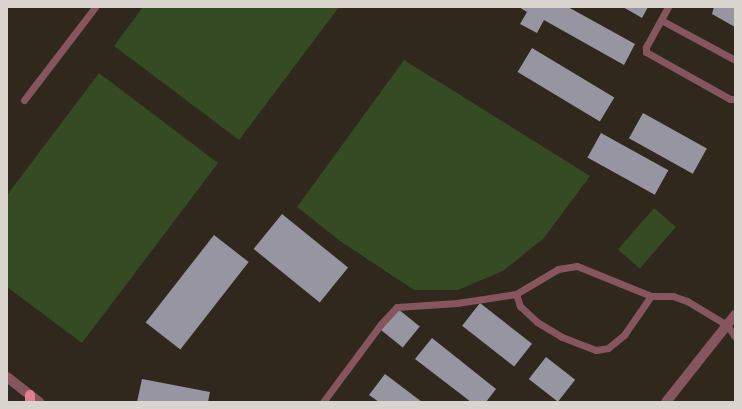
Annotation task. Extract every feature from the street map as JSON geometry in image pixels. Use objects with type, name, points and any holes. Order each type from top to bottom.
[{"type":"street","points":[[666,402],[735,314]]},
{"type":"street","points":[[7,377],[30,398],[39,402]]},
{"type":"lane","points":[[24,100],[95,7]]},
{"type":"lane","points":[[668,7],[646,47],[646,52],[730,99],[735,99]]},
{"type":"lane","points":[[661,20],[735,60]]},
{"type":"lane","points":[[322,402],[381,324],[397,307],[457,303],[516,294],[558,269],[577,266],[651,296],[673,296],[688,301],[727,325],[735,337]]},
{"type":"lane","points":[[516,294],[520,306],[537,322],[568,339],[596,350],[608,348],[624,336],[651,296]]},
{"type":"green space","points":[[143,7],[339,7],[239,140],[114,46]]},
{"type":"green space","points":[[404,60],[590,176],[544,238],[503,271],[458,290],[414,290],[340,241],[297,207]]},
{"type":"green space","points":[[99,73],[218,163],[82,343],[7,287],[7,195]]},
{"type":"green space","points":[[654,208],[676,227],[640,269],[618,250]]},
{"type":"building","points":[[519,7],[568,7],[635,44],[624,65],[544,20],[537,33],[520,24],[527,12]]},
{"type":"building","points":[[623,7],[648,7],[642,18]]},
{"type":"building","points":[[714,7],[735,7],[735,27],[712,14]]},
{"type":"building","points":[[532,48],[614,97],[600,121],[518,72]]},
{"type":"building","points":[[643,113],[707,148],[693,174],[629,138]]},
{"type":"building","points":[[601,133],[668,170],[655,195],[587,157]]},
{"type":"building","points":[[282,214],[348,267],[320,302],[254,249]]},
{"type":"building","points":[[214,235],[249,262],[180,350],[146,322]]},
{"type":"building","points":[[480,303],[532,344],[514,366],[462,326]]},
{"type":"building","points":[[398,309],[420,327],[403,348],[381,330]]},
{"type":"building","points":[[432,338],[496,389],[486,402],[471,402],[415,359]]},
{"type":"building","points":[[546,357],[575,380],[558,402],[529,379]]},
{"type":"building","points":[[385,374],[422,402],[379,402],[369,395]]},
{"type":"building","points":[[142,379],[210,392],[208,402],[137,402]]}]
